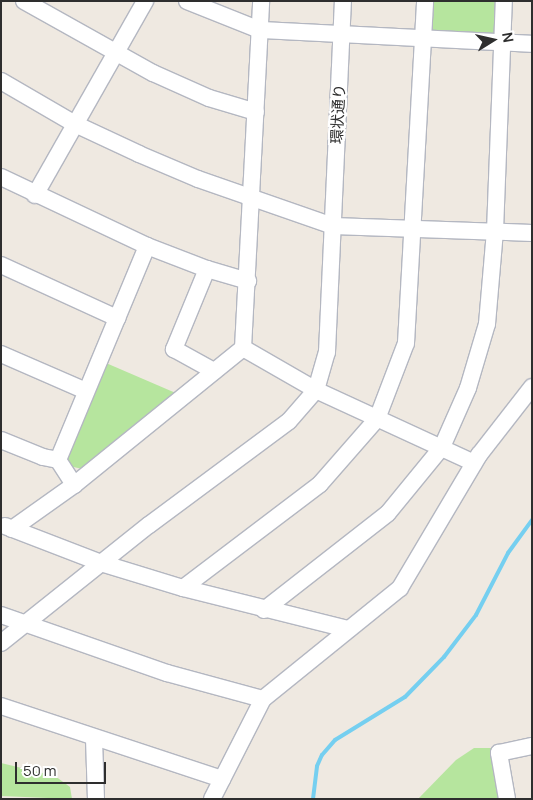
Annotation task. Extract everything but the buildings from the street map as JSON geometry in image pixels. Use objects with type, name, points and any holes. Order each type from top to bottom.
[{"type":"street","points":[[24,1],[115,53],[210,98],[256,112]]},
{"type":"street","points":[[35,195],[145,1]]},
{"type":"street","points":[[187,1],[260,30],[532,44]]},
{"type":"street","points":[[6,526],[74,485],[243,348],[248,281],[261,1]]},
{"type":"street","name":"環状通り","points":[[316,390],[327,352],[343,34],[343,1]]},
{"type":"street","points":[[183,588],[320,484],[377,418],[406,343],[425,1]]},
{"type":"street","points":[[264,610],[388,513],[442,448],[468,388],[487,324],[495,231],[504,1]]},
{"type":"street","points":[[1,81],[76,124],[198,179],[333,226],[413,226],[532,233]]},
{"type":"street","points":[[1,177],[35,195],[147,246],[207,270],[248,281]]},
{"type":"street","points":[[58,460],[147,246]]},
{"type":"street","points":[[1,265],[117,318]]},
{"type":"street","points":[[207,270],[174,349],[214,371]]},
{"type":"street","points":[[243,348],[316,390],[474,464]]},
{"type":"street","points":[[1,354],[86,392]]},
{"type":"street","points":[[212,799],[263,699],[400,588],[474,464],[532,387]]},
{"type":"street","points":[[1,643],[101,563],[289,421],[316,390]]},
{"type":"street","points":[[1,440],[43,457],[58,460],[74,485]]},
{"type":"street","points":[[6,526],[101,563],[183,588],[264,610],[348,629]]},
{"type":"street","points":[[1,614],[25,625],[167,673],[263,699]]},
{"type":"street","points":[[1,706],[94,739],[222,779]]},
{"type":"street","points":[[94,739],[96,799]]},
{"type":"street","points":[[507,799],[498,753],[532,746]]},
{"type":"green space","points":[[430,1],[499,1],[497,37],[429,34]]},
{"type":"green space","points":[[106,363],[178,394],[87,470],[69,466],[66,454]]},
{"type":"green space","points":[[474,748],[491,748],[500,799],[418,799],[456,760]]},
{"type":"green space","points":[[1,763],[55,776],[70,787],[72,799],[1,796]]},
{"type":"waterway","points":[[313,799],[317,766],[322,755],[335,740],[405,697],[444,657],[476,615],[508,553],[532,520]]}]
